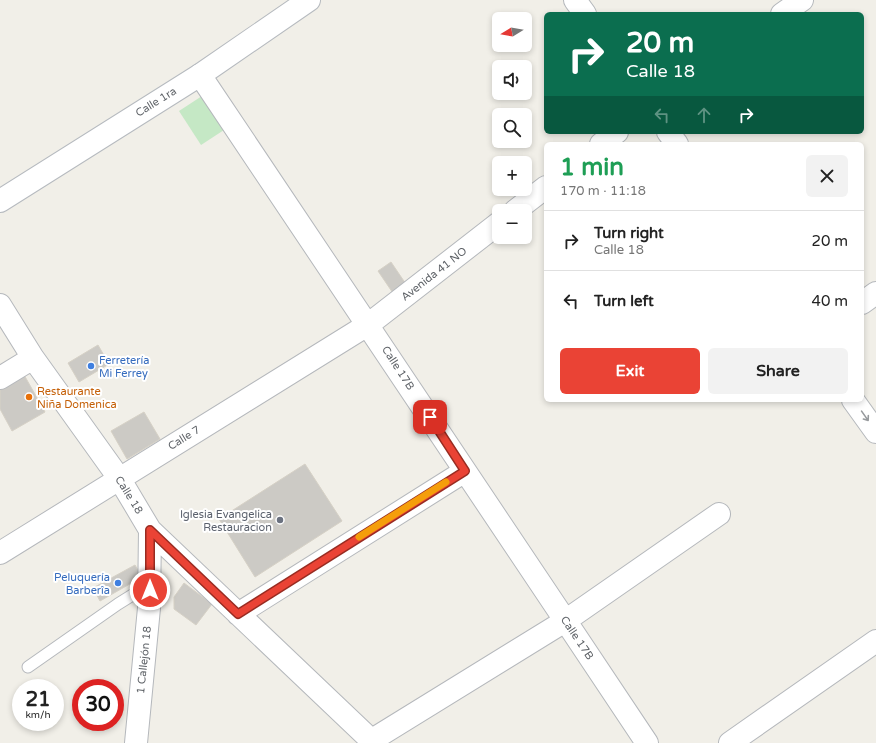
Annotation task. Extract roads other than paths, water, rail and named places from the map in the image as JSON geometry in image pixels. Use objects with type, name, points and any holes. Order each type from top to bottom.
[{"type":"street","name":"Calle 1ra","points":[[0,201],[200,74],[309,0]]},
{"type":"street","points":[[575,0],[584,12]]},
{"type":"street","points":[[785,12],[802,0]]},
{"type":"street","name":"Calle 17B","points":[[200,74],[369,324],[465,471],[647,743]]},
{"type":"street","points":[[604,142],[614,134]]},
{"type":"street","points":[[524,204],[544,189]]},
{"type":"street","name":"Avenida 41 NO","points":[[369,324],[492,228]]},
{"type":"street","points":[[864,302],[876,293]]},
{"type":"street","name":"Calle 18","points":[[0,305],[33,358],[119,478],[150,530],[373,742]]},
{"type":"street","name":"Calle 7","points":[[0,553],[369,324]]},
{"type":"street","points":[[0,378],[33,358]]},
{"type":"street","points":[[855,402],[876,432]]},
{"type":"street","points":[[238,614],[465,471]]},
{"type":"street","points":[[373,742],[565,621],[719,514]]},
{"type":"street","name":"1 Callejón 18","points":[[136,743],[150,608],[150,530]]},
{"type":"street","points":[[730,743],[876,641]]},
{"type":"lane","points":[[28,667],[126,598],[150,590]]},
{"type":"place","name":"Ferretería Mi Ferrey","points":[[91,366]]},
{"type":"place","name":"Restaurante Niña Domenica","points":[[29,397]]},
{"type":"place","name":"Iglesia Evangelica Restauracion","points":[[280,520]]},
{"type":"place","name":"Peluquería Barberîa","points":[[118,583]]}]
